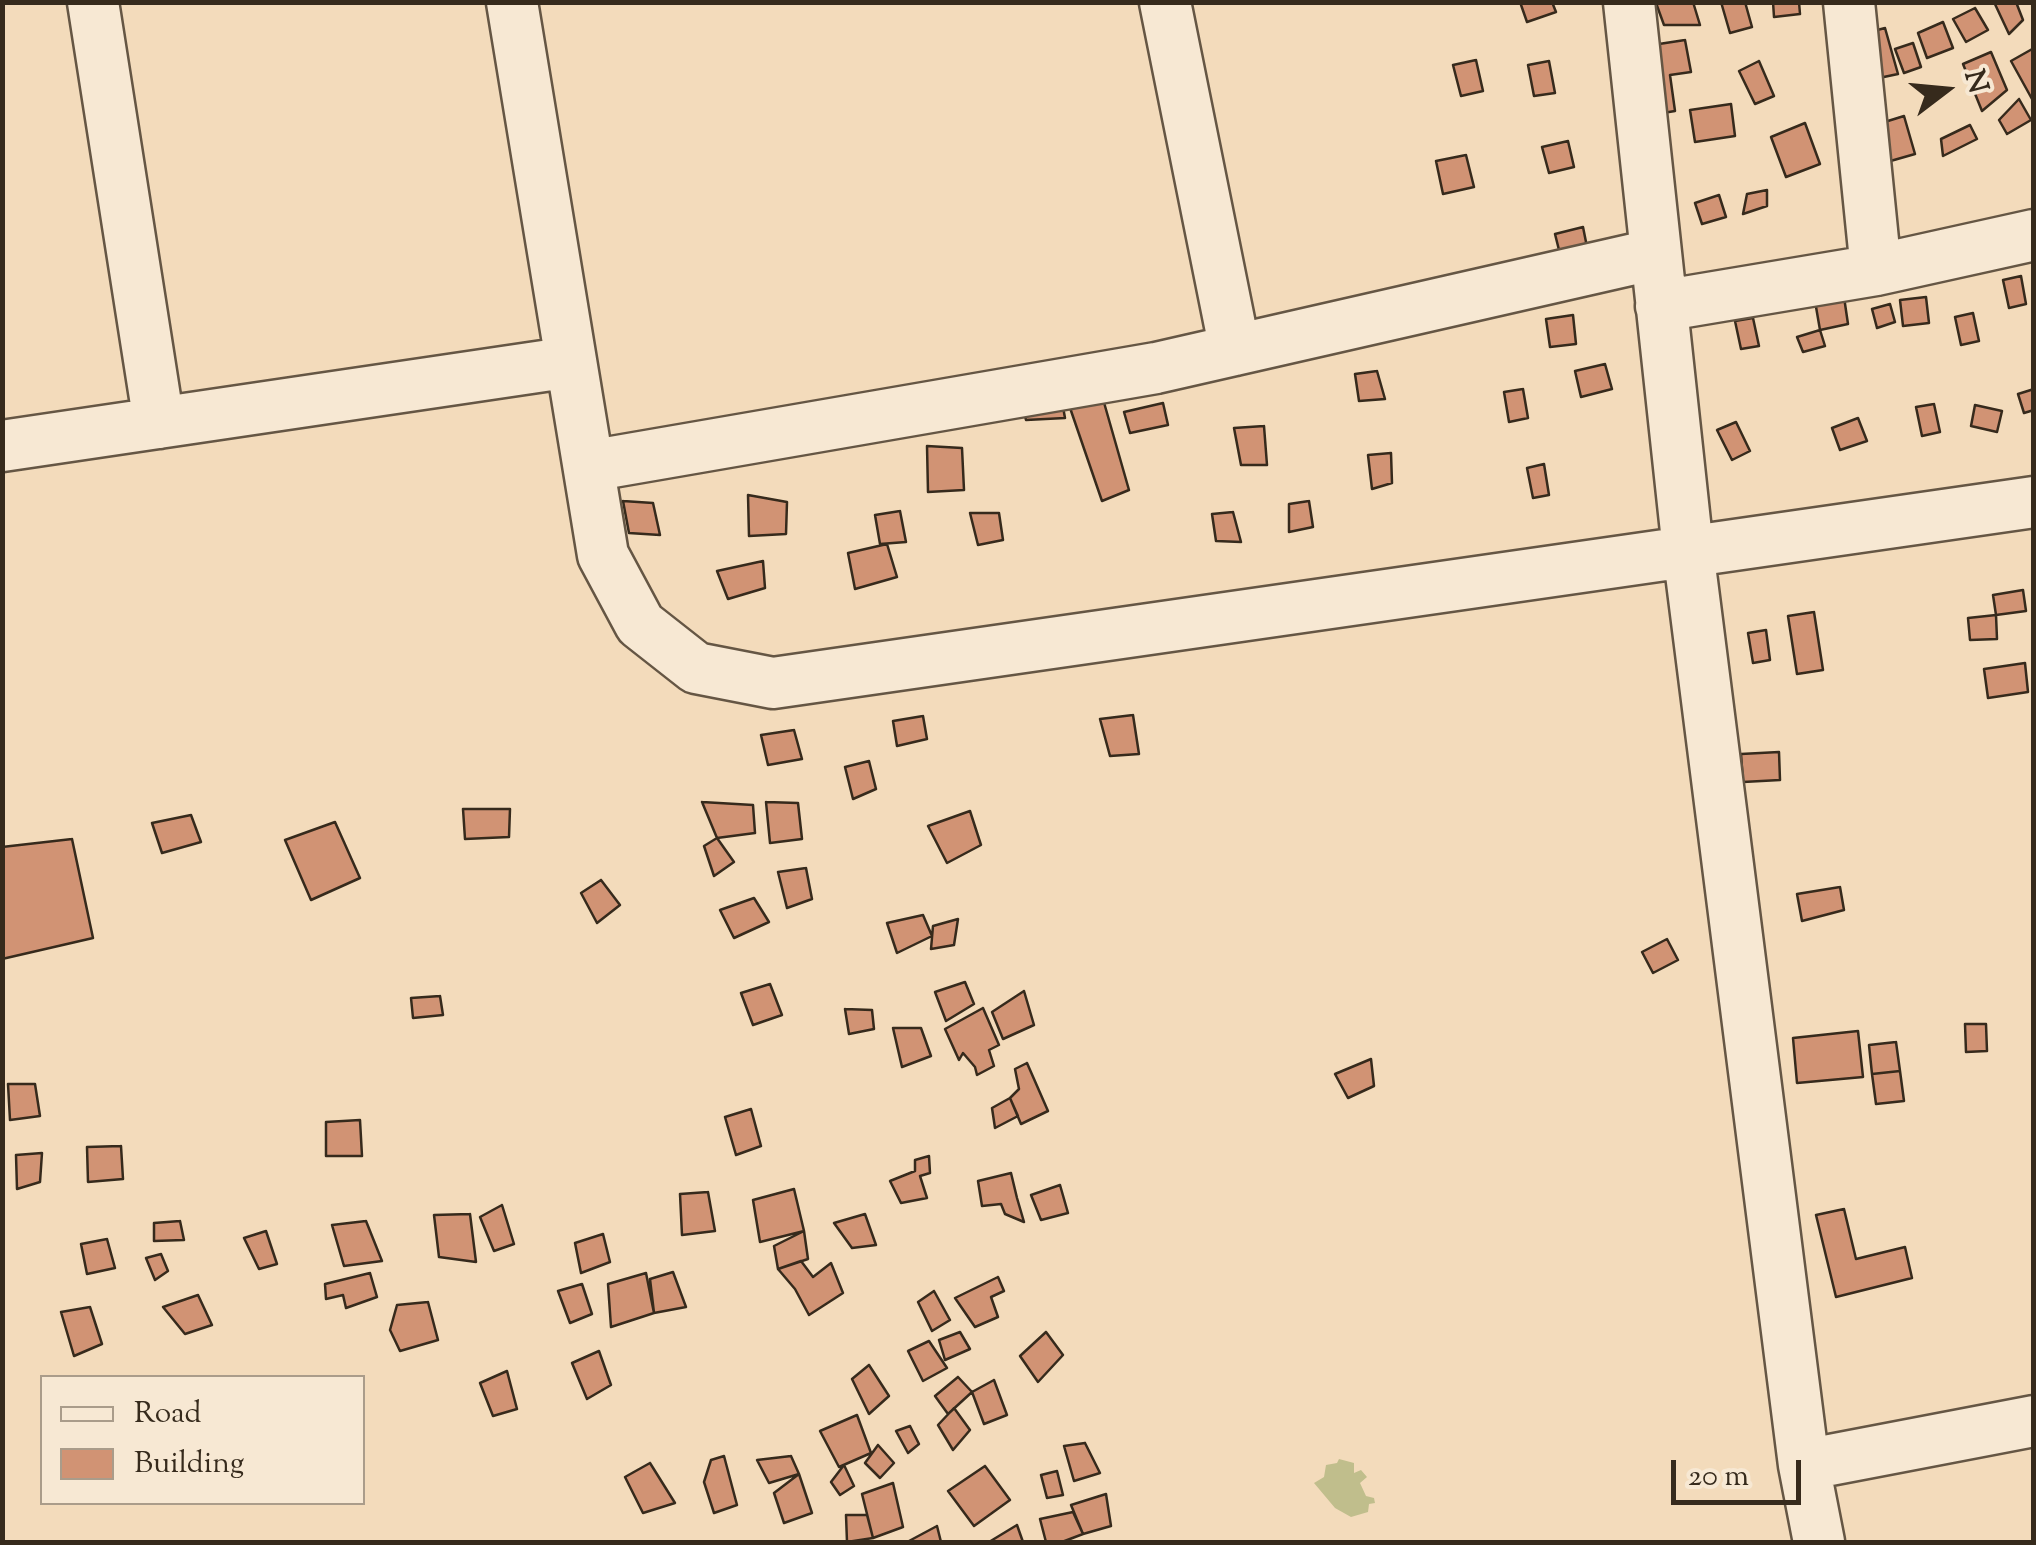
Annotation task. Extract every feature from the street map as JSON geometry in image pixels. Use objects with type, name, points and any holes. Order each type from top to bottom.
[{"type":"street","points":[[93,2],[159,423]]},
{"type":"street","points":[[512,2],[604,555],[640,624],[696,668],[773,682],[2034,502]]},
{"type":"street","points":[[1164,2],[1235,350]]},
{"type":"street","points":[[1629,2],[1688,550],[1804,1465],[1819,1542]]},
{"type":"street","points":[[1849,2],[1876,270]]},
{"type":"street","points":[[1661,306],[1876,270],[2034,235]]},
{"type":"street","points":[[589,466],[1156,368],[1656,254]]},
{"type":"street","points":[[2,446],[571,362]]},
{"type":"street","points":[[1804,1465],[2034,1421]]},
{"type":"shaded area","points":[[1339,1459],[1354,1463],[1354,1473],[1361,1470],[1367,1477],[1360,1483],[1375,1503],[1369,1504],[1368,1512],[1351,1517],[1335,1508],[1314,1483],[1324,1477],[1326,1465]]},
{"type":"building","points":[[1520,2],[1552,2],[1556,12],[1527,22]]},
{"type":"building","points":[[1693,2],[1700,25],[1664,25],[1656,3]]},
{"type":"building","points":[[1721,2],[1745,2],[1752,27],[1730,33]]},
{"type":"building","points":[[1773,2],[1799,2],[1800,14],[1774,17]]},
{"type":"building","points":[[1994,2],[2016,2],[2023,20],[2009,34]]},
{"type":"building","points":[[1975,8],[1988,30],[1966,42],[1953,19]]},
{"type":"building","points":[[1943,22],[1953,48],[1927,58],[1918,33]]},
{"type":"building","points":[[1885,28],[1898,74],[1879,78],[1866,33]]},
{"type":"building","points":[[1685,40],[1691,72],[1670,75],[1675,111],[1657,114],[1646,46]]},
{"type":"building","points":[[1913,43],[1921,67],[1904,73],[1895,49]]},
{"type":"building","points":[[2034,48],[2034,98],[2032,99],[2011,61]]},
{"type":"building","points":[[1991,52],[2007,90],[1982,111],[1963,64]]},
{"type":"building","points":[[1476,60],[1483,91],[1461,96],[1453,65]]},
{"type":"building","points":[[1549,61],[1555,93],[1534,96],[1528,65]]},
{"type":"building","points":[[1759,61],[1774,96],[1755,104],[1739,71]]},
{"type":"building","points":[[2019,99],[2031,120],[2007,134],[1999,120]]},
{"type":"building","points":[[1731,104],[1735,136],[1695,142],[1690,110]]},
{"type":"building","points":[[1904,116],[1915,154],[1887,162],[1875,125]]},
{"type":"building","points":[[1805,123],[1820,164],[1786,177],[1771,137]]},
{"type":"building","points":[[1970,125],[1977,139],[1943,156],[1941,139]]},
{"type":"building","points":[[1568,141],[1574,167],[1549,173],[1542,147]]},
{"type":"building","points":[[1466,155],[1474,187],[1443,194],[1436,161]]},
{"type":"building","points":[[1767,190],[1767,206],[1743,214],[1747,194]]},
{"type":"building","points":[[1719,195],[1726,217],[1702,224],[1695,203]]},
{"type":"building","points":[[1583,227],[1588,252],[1561,258],[1555,234]]},
{"type":"building","points":[[2021,276],[2026,304],[2009,308],[2003,280]]},
{"type":"building","points":[[1844,297],[1848,324],[1820,330],[1815,301]]},
{"type":"building","points":[[1926,297],[1929,323],[1903,326],[1900,300]]},
{"type":"building","points":[[1890,304],[1895,322],[1877,328],[1872,309]]},
{"type":"building","points":[[1973,313],[1979,341],[1961,345],[1955,317]]},
{"type":"building","points":[[1573,315],[1576,344],[1550,347],[1546,319]]},
{"type":"building","points":[[1753,318],[1759,346],[1741,349],[1735,321]]},
{"type":"building","points":[[1820,330],[1825,346],[1803,352],[1797,337]]},
{"type":"building","points":[[1605,364],[1612,389],[1581,397],[1575,371]]},
{"type":"building","points":[[1377,371],[1385,399],[1359,401],[1355,374]]},
{"type":"building","points":[[1059,385],[1065,418],[1026,420],[1020,399]]},
{"type":"building","points":[[1523,389],[1528,418],[1509,422],[1504,392]]},
{"type":"building","points":[[2034,389],[2034,410],[2024,413],[2018,394]]},
{"type":"building","points":[[1101,392],[1129,490],[1102,501],[1068,402]]},
{"type":"building","points":[[1163,403],[1168,425],[1130,433],[1124,412]]},
{"type":"building","points":[[1934,404],[1940,432],[1922,436],[1916,407]]},
{"type":"building","points":[[1975,405],[2002,411],[1997,432],[1971,426]]},
{"type":"building","points":[[1858,418],[1867,441],[1840,450],[1832,428]]},
{"type":"building","points":[[1736,422],[1750,451],[1732,460],[1717,430]]},
{"type":"building","points":[[1264,426],[1267,465],[1241,465],[1234,428]]},
{"type":"building","points":[[927,446],[962,448],[964,490],[928,492]]},
{"type":"building","points":[[1391,453],[1392,483],[1372,489],[1368,455]]},
{"type":"building","points":[[1544,464],[1549,495],[1533,498],[1527,468]]},
{"type":"building","points":[[748,495],[787,502],[786,534],[749,536]]},
{"type":"building","points":[[623,501],[653,503],[660,535],[629,533]]},
{"type":"building","points":[[1309,501],[1313,527],[1289,532],[1289,504]]},
{"type":"building","points":[[900,511],[906,542],[880,544],[875,515]]},
{"type":"building","points":[[1233,512],[1241,542],[1216,541],[1212,514]]},
{"type":"building","points":[[970,513],[999,513],[1003,540],[978,545]]},
{"type":"building","points":[[887,544],[897,577],[855,589],[848,553]]},
{"type":"building","points":[[763,561],[765,588],[728,599],[717,571]]},
{"type":"building","points":[[2023,590],[2026,611],[1996,615],[1993,595]]},
{"type":"building","points":[[1814,612],[1823,670],[1797,674],[1788,616]]},
{"type":"building","points":[[1996,615],[1997,639],[1970,640],[1968,618]]},
{"type":"building","points":[[1766,630],[1770,660],[1753,663],[1748,633]]},
{"type":"building","points":[[2025,663],[2028,692],[1988,698],[1984,669]]},
{"type":"building","points":[[1133,715],[1139,754],[1110,756],[1100,719]]},
{"type":"building","points":[[923,716],[927,739],[897,746],[893,721]]},
{"type":"building","points":[[794,730],[802,759],[768,765],[761,735]]},
{"type":"building","points":[[1779,752],[1780,780],[1743,782],[1741,754]]},
{"type":"building","points":[[869,761],[876,789],[853,799],[845,767]]},
{"type":"building","points":[[702,802],[753,805],[755,833],[717,838]]},
{"type":"building","points":[[766,802],[798,803],[802,839],[770,843]]},
{"type":"building","points":[[463,809],[510,809],[509,837],[465,839]]},
{"type":"building","points":[[970,811],[981,845],[947,863],[928,826]]},
{"type":"building","points":[[191,815],[201,842],[162,853],[152,823]]},
{"type":"building","points":[[335,822],[360,878],[311,900],[285,840]]},
{"type":"building","points":[[717,838],[734,862],[714,876],[704,846]]},
{"type":"building","points":[[72,839],[93,938],[2,959],[2,847]]},
{"type":"building","points":[[806,868],[812,899],[787,908],[778,872]]},
{"type":"building","points":[[601,880],[620,905],[597,923],[581,893]]},
{"type":"building","points":[[1840,887],[1844,910],[1802,921],[1797,894]]},
{"type":"building","points":[[754,898],[769,922],[734,938],[720,910]]},
{"type":"building","points":[[923,915],[932,936],[897,953],[887,923]]},
{"type":"building","points":[[958,919],[954,945],[931,949],[933,926]]},
{"type":"building","points":[[1667,939],[1678,960],[1653,973],[1642,952]]},
{"type":"building","points":[[965,982],[974,1004],[946,1021],[935,992]]},
{"type":"building","points":[[770,984],[782,1015],[753,1025],[741,993]]},
{"type":"building","points":[[1024,991],[1034,1025],[1003,1039],[992,1012]]},
{"type":"building","points":[[440,996],[443,1015],[413,1018],[411,998]]},
{"type":"building","points":[[983,1008],[999,1045],[989,1050],[994,1066],[977,1075],[963,1053],[959,1060],[945,1029]]},
{"type":"building","points":[[845,1009],[872,1010],[874,1029],[849,1034]]},
{"type":"building","points":[[1965,1024],[1986,1024],[1987,1051],[1966,1052]]},
{"type":"building","points":[[893,1028],[921,1028],[931,1056],[902,1067]]},
{"type":"building","points":[[1858,1031],[1863,1077],[1797,1083],[1793,1038]]},
{"type":"building","points":[[1896,1042],[1900,1071],[1872,1074],[1869,1045]]},
{"type":"building","points":[[1371,1059],[1374,1086],[1348,1098],[1335,1074]]},
{"type":"building","points":[[1027,1063],[1048,1111],[1021,1124],[1010,1098],[1019,1089],[1015,1069]]},
{"type":"building","points":[[1900,1071],[1904,1101],[1876,1104],[1872,1074]]},
{"type":"building","points":[[8,1084],[35,1084],[40,1116],[10,1120]]},
{"type":"building","points":[[1010,1098],[1018,1116],[995,1128],[992,1108]]},
{"type":"building","points":[[751,1109],[761,1146],[736,1155],[725,1117]]},
{"type":"building","points":[[360,1120],[362,1156],[326,1156],[326,1122]]},
{"type":"building","points":[[121,1146],[123,1179],[88,1182],[87,1147]]},
{"type":"building","points":[[42,1153],[40,1182],[17,1189],[16,1155]]},
{"type":"building","points":[[929,1156],[930,1173],[920,1176],[927,1198],[901,1203],[890,1181],[915,1171],[915,1160]]},
{"type":"building","points":[[1011,1173],[1024,1222],[1005,1214],[1001,1204],[982,1206],[978,1181]]},
{"type":"building","points":[[1060,1185],[1068,1213],[1041,1220],[1031,1195]]},
{"type":"building","points":[[794,1189],[804,1231],[760,1242],[753,1200]]},
{"type":"building","points":[[708,1192],[715,1231],[682,1235],[680,1194]]},
{"type":"building","points":[[502,1205],[514,1244],[494,1251],[480,1217]]},
{"type":"building","points":[[1844,1209],[1856,1259],[1905,1247],[1912,1278],[1836,1297],[1816,1215]]},
{"type":"building","points":[[470,1214],[476,1262],[439,1257],[434,1215]]},
{"type":"building","points":[[865,1214],[876,1245],[852,1248],[834,1223]]},
{"type":"building","points":[[180,1221],[184,1240],[154,1241],[154,1223]]},
{"type":"building","points":[[366,1221],[382,1261],[344,1266],[332,1225]]},
{"type":"building","points":[[266,1231],[277,1264],[259,1269],[244,1238]]},
{"type":"building","points":[[804,1231],[808,1259],[778,1269],[774,1246]]},
{"type":"building","points":[[603,1234],[610,1262],[581,1273],[575,1243]]},
{"type":"building","points":[[107,1239],[115,1268],[87,1274],[81,1244]]},
{"type":"building","points":[[161,1254],[168,1271],[155,1280],[146,1258]]},
{"type":"building","points":[[801,1261],[813,1277],[831,1263],[843,1293],[809,1315],[778,1269]]},
{"type":"building","points":[[673,1272],[686,1307],[654,1313],[650,1279]]},
{"type":"building","points":[[370,1273],[377,1297],[346,1308],[343,1295],[326,1299],[325,1284]]},
{"type":"building","points":[[646,1273],[654,1313],[611,1327],[608,1284]]},
{"type":"building","points":[[998,1277],[1004,1291],[991,1297],[998,1317],[975,1327],[955,1298]]},
{"type":"building","points":[[582,1284],[592,1314],[570,1323],[558,1291]]},
{"type":"building","points":[[934,1291],[950,1320],[932,1331],[918,1302]]},
{"type":"building","points":[[198,1295],[212,1325],[185,1334],[163,1307]]},
{"type":"building","points":[[428,1302],[438,1340],[400,1351],[390,1330],[397,1305]]},
{"type":"building","points":[[90,1307],[102,1344],[74,1356],[61,1312]]},
{"type":"building","points":[[960,1332],[970,1349],[945,1360],[939,1340]]},
{"type":"building","points":[[1046,1332],[1063,1355],[1038,1382],[1020,1356]]},
{"type":"building","points":[[929,1341],[947,1368],[923,1381],[908,1351]]},
{"type":"building","points":[[599,1351],[611,1385],[587,1399],[572,1363]]},
{"type":"building","points":[[869,1365],[889,1396],[869,1414],[852,1379]]},
{"type":"building","points":[[507,1371],[517,1409],[493,1416],[480,1383]]},
{"type":"building","points":[[958,1377],[972,1392],[948,1414],[935,1396]]},
{"type":"building","points":[[994,1380],[1007,1415],[984,1424],[972,1392]]},
{"type":"building","points":[[954,1408],[970,1430],[953,1450],[938,1425]]},
{"type":"building","points":[[857,1415],[871,1453],[839,1467],[820,1431]]},
{"type":"building","points":[[910,1426],[919,1444],[908,1453],[896,1431]]},
{"type":"building","points":[[1085,1443],[1100,1473],[1074,1481],[1064,1446]]},
{"type":"building","points":[[878,1445],[894,1463],[880,1478],[865,1463]]},
{"type":"building","points":[[724,1456],[737,1505],[714,1513],[704,1482],[711,1460]]},
{"type":"building","points":[[791,1456],[799,1474],[769,1483],[757,1460]]},
{"type":"building","points":[[650,1463],[675,1503],[643,1513],[625,1477]]},
{"type":"building","points":[[844,1465],[854,1486],[840,1495],[831,1482]]},
{"type":"building","points":[[985,1466],[1010,1500],[974,1526],[948,1491]]},
{"type":"building","points":[[1057,1471],[1063,1495],[1047,1498],[1041,1475]]},
{"type":"building","points":[[799,1474],[812,1513],[784,1523],[774,1493]]},
{"type":"building","points":[[893,1483],[903,1527],[873,1538],[862,1494]]},
{"type":"building","points":[[1106,1494],[1111,1526],[1083,1534],[1071,1505]]},
{"type":"building","points":[[1073,1512],[1083,1534],[1062,1542],[1046,1542],[1040,1519]]},
{"type":"building","points":[[846,1515],[867,1515],[873,1538],[847,1542]]},
{"type":"building","points":[[1017,1525],[1023,1542],[989,1542]]},
{"type":"building","points":[[937,1526],[941,1542],[909,1541]]}]
